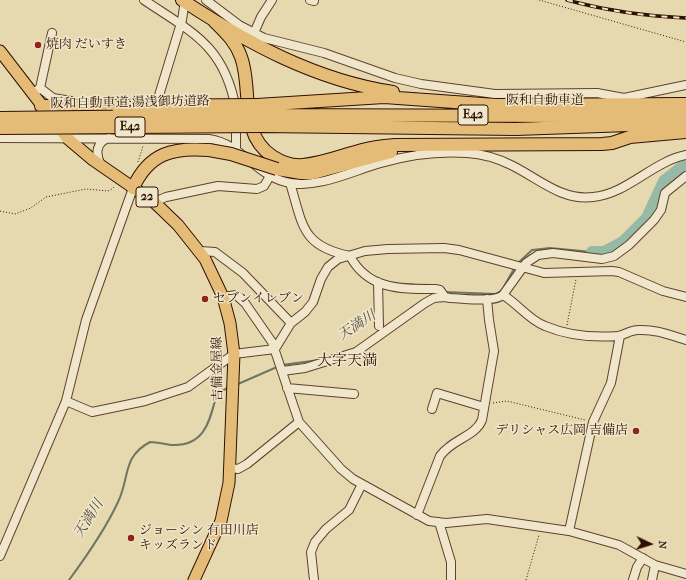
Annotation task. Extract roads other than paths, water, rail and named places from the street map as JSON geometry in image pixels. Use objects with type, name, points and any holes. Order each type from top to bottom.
[{"type":"highway","points":[[183,4],[251,44],[301,67],[333,78],[386,90],[496,105],[686,104]]},
{"type":"highway","points":[[214,21],[230,38],[242,58],[251,127],[263,148],[275,158],[283,162],[303,165],[381,146],[455,143],[505,143],[530,146],[602,144],[612,143],[630,137],[686,132]]},
{"type":"highway","points":[[41,106],[117,106],[259,115],[384,97],[459,101]]},
{"type":"highway","name":"阪和自動車道","points":[[259,115],[569,116],[686,113]]},
{"type":"highway","name":"阪和自動車道","points":[[259,115],[516,129],[686,123]]},
{"type":"highway","name":"阪和自動車道;湯浅御坊道路","points":[[0,118],[259,115]]},
{"type":"highway","name":"阪和自動車道;湯浅御坊道路","points":[[0,128],[259,115]]},
{"type":"highway","points":[[133,188],[142,170],[154,159],[162,155],[182,150],[209,150],[231,154],[273,173],[301,174],[313,173],[385,153],[455,143]]},
{"type":"main road","name":"吉備金屋線","points":[[1,53],[36,91],[41,106],[67,138],[101,166],[154,202],[178,225],[200,251],[223,297],[230,323],[234,354],[228,496],[221,521],[194,580]]},
{"type":"street","points":[[144,0],[209,47],[224,68],[236,109],[236,148]]},
{"type":"street","points":[[206,0],[239,25],[254,33],[278,42],[324,53],[395,78],[421,84],[495,94],[597,93],[624,98],[686,85]]},
{"type":"street","points":[[254,33],[261,17],[272,0]]},
{"type":"street","points":[[52,33],[36,91],[68,101],[157,102],[180,25],[183,4]]},
{"type":"street","points":[[0,138],[210,139],[223,142],[236,148],[251,162],[290,182],[306,183],[321,181],[381,163],[408,157],[440,153],[468,153],[506,163],[560,192],[576,197],[593,197],[611,193],[658,165],[686,155]]},
{"type":"street","points":[[101,166],[98,160],[98,148],[101,142],[110,138]]},
{"type":"street","points":[[154,202],[166,197],[218,186],[257,189],[264,186],[273,173]]},
{"type":"street","points":[[281,367],[305,368],[356,352],[434,298],[496,299],[503,295],[522,267],[532,257],[544,253],[602,259],[614,256],[629,245],[654,220],[661,210],[665,193],[686,176]]},
{"type":"street","points":[[290,182],[309,237],[327,250],[350,256],[361,273],[378,282],[397,288],[440,290],[445,297]]},
{"type":"street","points":[[0,556],[66,400],[86,320],[133,188]]},
{"type":"street","points":[[275,349],[291,323],[305,312],[313,302],[321,279],[328,267],[338,259],[365,252],[388,249],[444,248],[459,250],[549,274],[605,270],[619,272],[663,291],[686,297]]},
{"type":"street","points":[[200,251],[214,252],[243,273],[291,323]]},
{"type":"street","points":[[378,282],[379,326]]},
{"type":"street","points":[[223,297],[236,295],[245,303],[268,335],[275,349],[299,422],[341,469],[362,484],[429,521],[439,522],[488,519],[568,531],[619,545],[655,565],[686,574]]},
{"type":"street","points":[[503,295],[535,321],[564,332],[591,337],[620,336],[630,331],[643,330],[662,332],[686,340]]},
{"type":"street","points":[[417,515],[440,456],[445,449],[455,441],[476,430],[482,420],[494,351],[489,325],[487,299]]},
{"type":"street","points":[[568,531],[593,422],[611,383],[620,336]]},
{"type":"street","points":[[66,400],[86,411],[101,412],[167,395],[188,387],[234,354],[275,349]]},
{"type":"street","points":[[288,388],[354,394]]},
{"type":"street","points":[[432,410],[437,393],[484,408]]},
{"type":"street","points":[[230,468],[238,468],[247,464],[299,422]]},
{"type":"street","points":[[314,580],[311,552],[315,542],[326,528],[349,510],[362,484]]},
{"type":"street","points":[[439,522],[451,562],[451,580]]},
{"type":"street","points":[[633,580],[637,567],[643,558]]},
{"type":"street","points":[[652,580],[655,565]]},
{"type":"waterway","name":"天満川","points":[[592,252],[604,252],[623,242],[647,218],[664,181],[686,164]]},
{"type":"waterway","name":"天満川","points":[[517,264],[532,250],[550,248],[592,252]]},
{"type":"waterway","name":"天満川","points":[[444,292],[496,294],[502,290],[515,267]]},
{"type":"waterway","name":"天満川","points":[[410,309],[423,300]]},
{"type":"waterway","name":"天満川","points":[[282,365],[319,360]]},
{"type":"waterway","name":"天満川","points":[[238,384],[277,367]]},
{"type":"waterway","name":"天満川","points":[[69,580],[108,522],[122,493],[128,468],[135,454],[150,442],[171,445],[183,444],[192,441],[199,436],[209,421],[217,393],[228,388]]},
{"type":"railway","points":[[567,0],[626,12],[686,18]]},
{"type":"place","name":"焼肉 だいすき","points":[[38,45]]},
{"type":"place","name":"セブンイレブン","points":[[205,299]]},
{"type":"place","name":"デリシャス広岡 吉備店","points":[[636,431]]},
{"type":"place","name":"ジョーシン 有田川店 キッズランド","points":[[131,538]]},
{"type":"district","name":"大字天満","points":[[347,361]]}]
